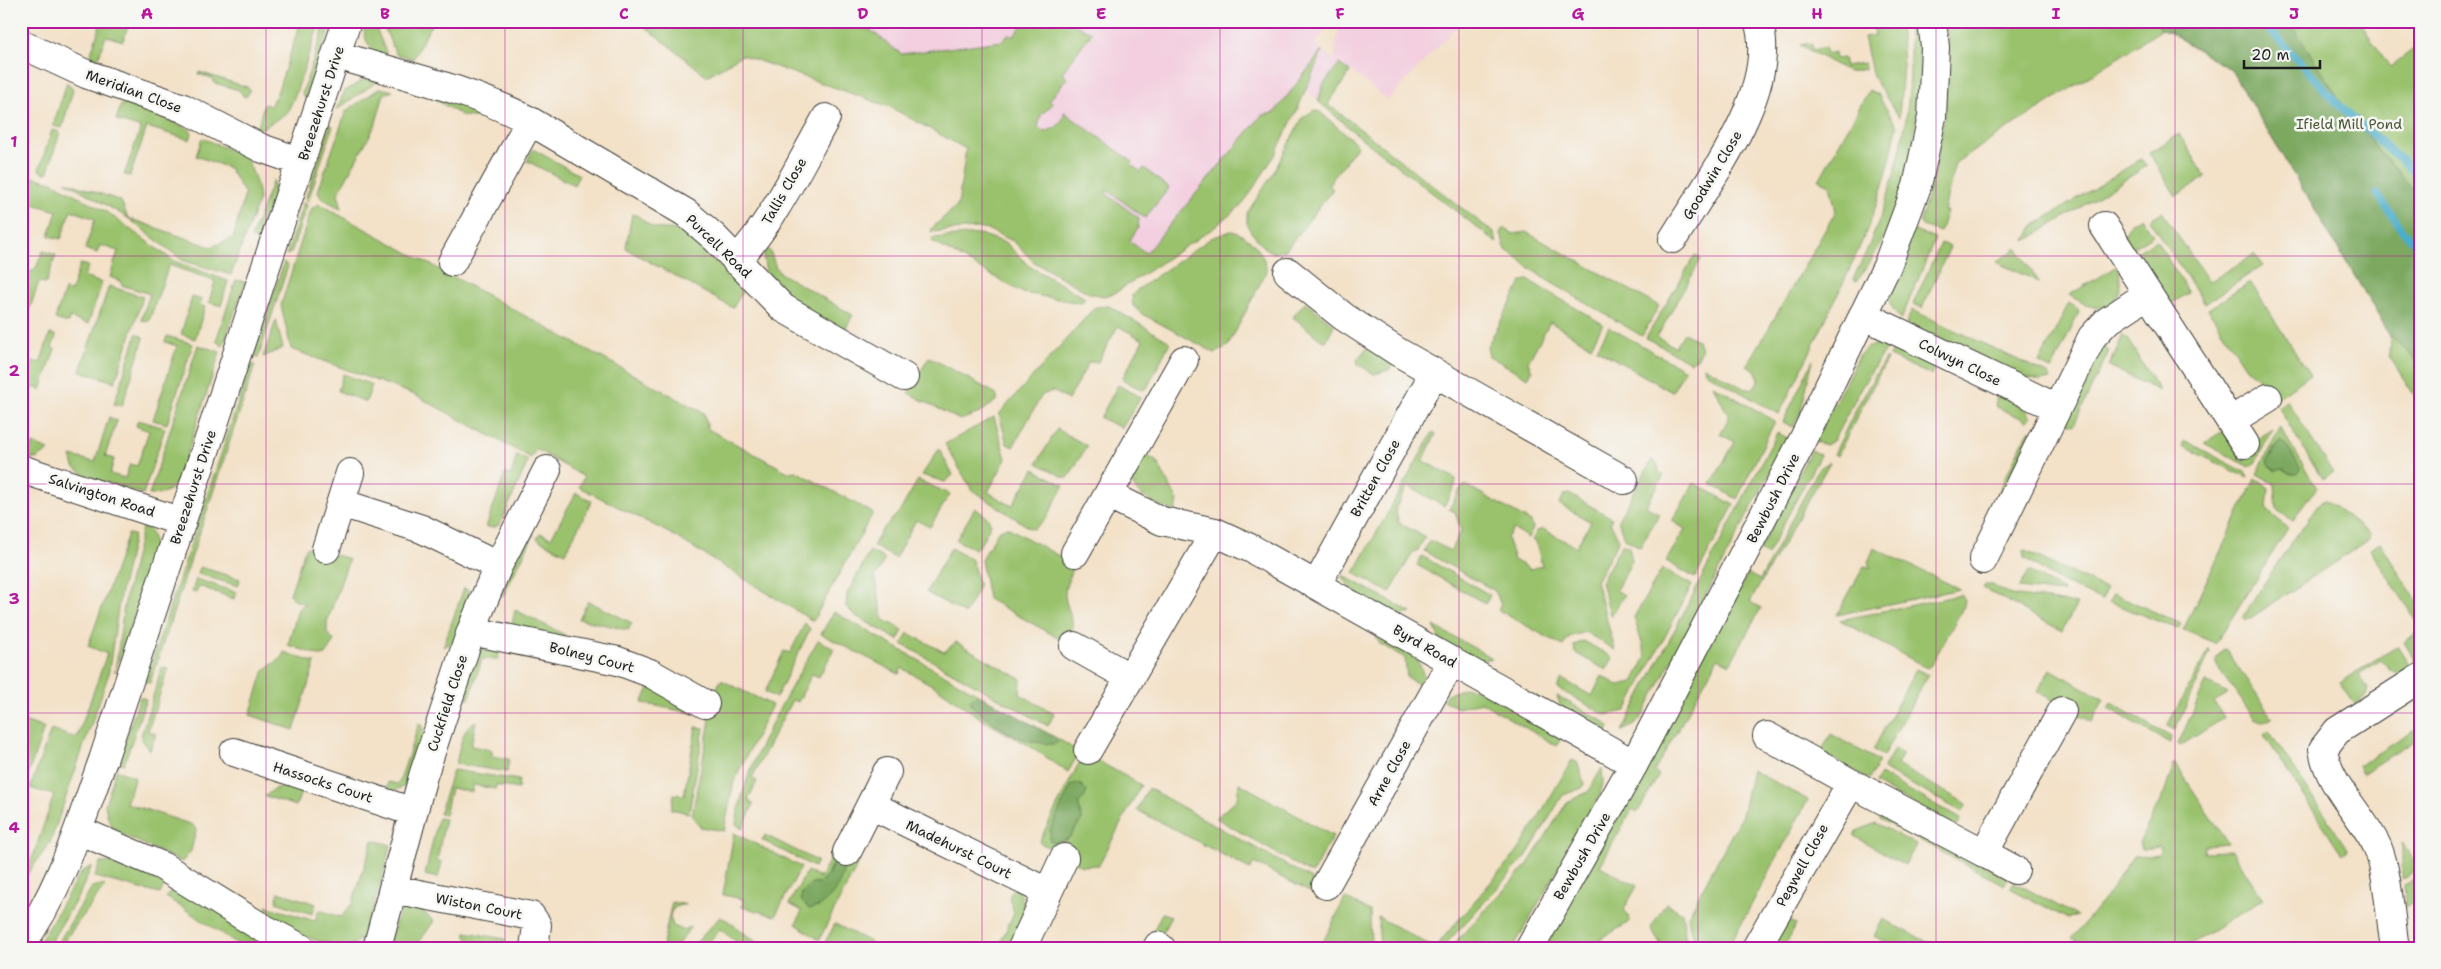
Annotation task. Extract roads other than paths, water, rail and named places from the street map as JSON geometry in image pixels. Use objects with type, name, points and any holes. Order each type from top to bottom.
[{"type":"street","name":"Breezehurst Drive","points":[[21,945],[52,894],[78,830],[182,522],[347,21]]},
{"type":"street","name":"Goodwin Close","points":[[1673,239],[1723,160],[1744,118],[1759,70],[1762,45],[1758,21]]},
{"type":"street","name":"Bewbush Drive","points":[[1530,948],[1634,764],[1803,440],[1887,266],[1904,222],[1925,156],[1932,117],[1935,47],[1932,21]]},
{"type":"street","name":"Meridian Close","points":[[21,44],[86,74],[176,105],[261,148],[301,162]]},
{"type":"street","name":"Purcell Road","points":[[337,54],[465,94],[530,121],[686,213],[705,228],[783,308],[904,377]]},
{"type":"street","name":"Tallis Close","points":[[736,261],[754,241],[769,218],[826,118]]},
{"type":"street","points":[[452,262],[530,121]]},
{"type":"street","points":[[2104,226],[2245,444]]},
{"type":"street","points":[[1288,272],[1361,329],[1434,373],[1624,480]]},
{"type":"street","points":[[1983,560],[2092,337],[2106,322],[2148,294]]},
{"type":"street","name":"Colwyn Close","points":[[1863,315],[2057,408]]},
{"type":"street","points":[[1075,553],[1184,360]]},
{"type":"street","name":"Britten Close","points":[[1317,584],[1434,373]]},
{"type":"street","points":[[2230,421],[2268,398]]},
{"type":"street","name":"Salvington Road","points":[[21,468],[182,522]]},
{"type":"street","name":"Cuckfield Close","points":[[377,948],[413,812],[471,631],[498,566],[548,470]]},
{"type":"street","points":[[326,548],[350,473]]},
{"type":"street","name":"Byrd Road","points":[[1109,495],[1162,521],[1215,532],[1252,549],[1634,764]]},
{"type":"street","points":[[341,503],[422,529],[498,566]]},
{"type":"street","points":[[1088,750],[1215,532]]},
{"type":"street","name":"Bolney Court","points":[[471,631],[618,661],[650,673],[705,704]]},
{"type":"street","points":[[1074,646],[1129,677]]},
{"type":"street","name":"Arne Close","points":[[1326,885],[1452,661]]},
{"type":"street","points":[[2395,948],[2383,862],[2376,844],[2328,768],[2324,748],[2337,730],[2420,678]]},
{"type":"street","points":[[1984,853],[2062,711]]},
{"type":"street","points":[[1767,736],[2015,870]]},
{"type":"street","name":"Hassocks Court","points":[[234,752],[413,812]]},
{"type":"street","points":[[847,852],[887,772]]},
{"type":"street","name":"Pegwell Close","points":[[1756,948],[1851,783]]},
{"type":"street","name":"Madehurst Court","points":[[871,805],[1047,892]]},
{"type":"street","points":[[78,830],[162,866],[261,927],[301,948]]},
{"type":"street","points":[[1022,948],[1064,858]]},
{"type":"street","name":"Wiston Court","points":[[393,889],[531,916],[537,925],[534,948]]},
{"type":"waterway","points":[[2262,21],[2340,106],[2420,177]]},
{"type":"waterway","points":[[2377,194],[2405,233],[2420,247]]},
{"type":"park label","name":"Ifield Mill Pond","points":[[2349,124]]}]
